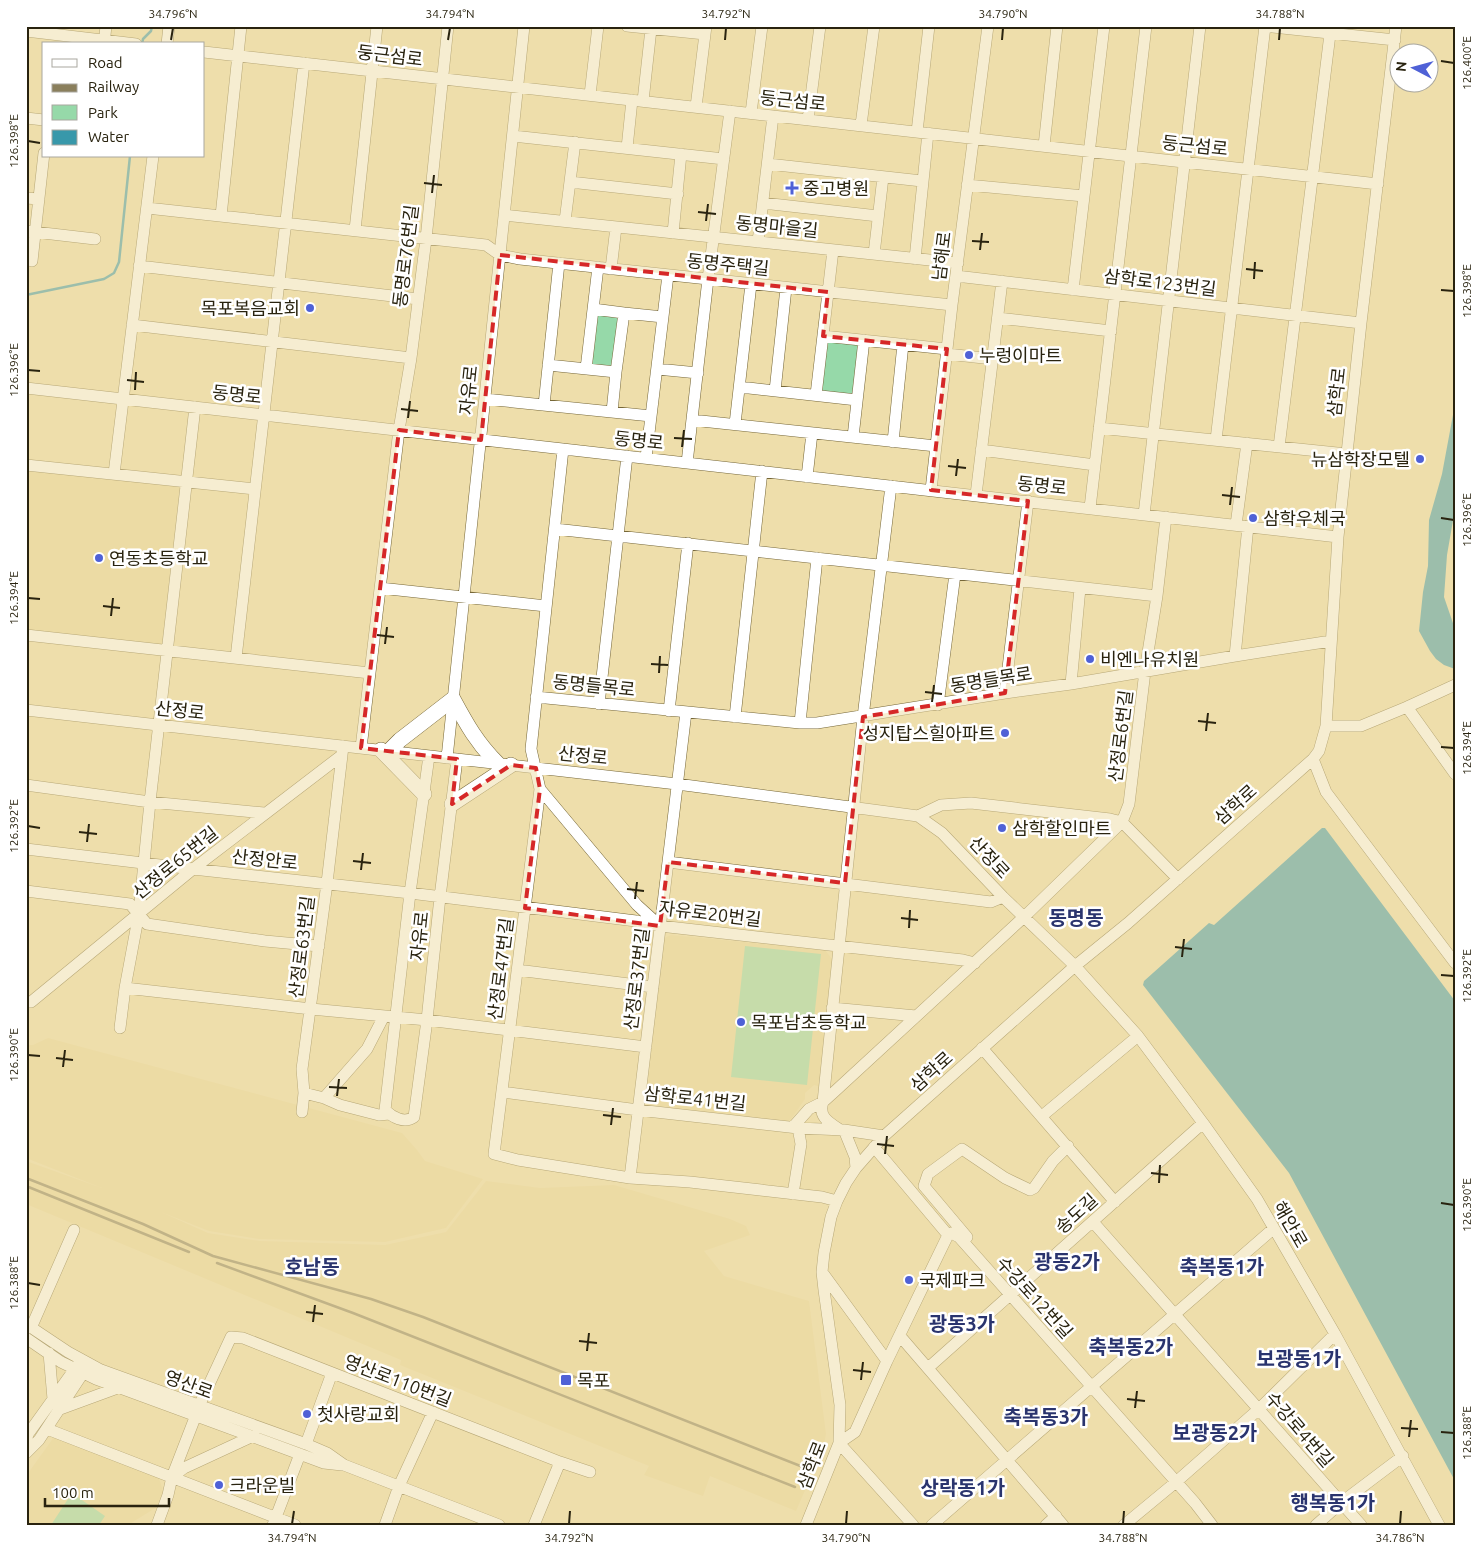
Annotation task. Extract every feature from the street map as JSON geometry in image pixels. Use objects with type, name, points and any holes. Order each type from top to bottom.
[{"type":"main road","points":[[424,794],[385,751],[453,700],[483,749],[504,764],[452,804]]},
{"type":"street","points":[[104,42],[106,26]]},
{"type":"street","points":[[167,42],[169,26]]},
{"type":"street","points":[[221,216],[241,26]]},
{"type":"street","points":[[355,230],[378,26]]},
{"type":"street","name":"동명로76번길","points":[[361,748],[399,430],[411,358],[426,239],[448,26]]},
{"type":"street","name":"자유로","points":[[429,756],[410,893],[387,1112],[393,1118],[410,1120],[414,1118],[428,1020],[440,897],[452,804],[453,700],[524,26]]},
{"type":"street","points":[[590,95],[598,26]]},
{"type":"street","points":[[627,26],[651,29],[705,30],[696,107]]},
{"type":"street","points":[[751,113],[762,26]]},
{"type":"street","points":[[808,120],[820,26]]},
{"type":"street","points":[[861,126],[874,26]]},
{"type":"street","points":[[915,259],[922,181],[928,26]]},
{"type":"street","name":"남해로","points":[[931,490],[952,305],[988,26]]},
{"type":"street","points":[[1044,146],[1057,26]]},
{"type":"street","points":[[1073,290],[1104,26]]},
{"type":"street","points":[[1090,508],[1146,26]]},
{"type":"street","points":[[1144,515],[1200,26]]},
{"type":"street","points":[[1216,440],[1264,26],[1331,30],[1395,40]]},
{"type":"street","name":"삼학로","points":[[806,1525],[839,1443],[840,1405],[822,1272],[827,1234],[836,1201],[846,1183],[856,1168],[884,1136],[1075,966],[1178,879],[1313,759],[1319,751],[1326,726],[1338,536],[1360,323],[1396,26]]},
{"type":"street","points":[[627,148],[651,29]]},
{"type":"street","points":[[1279,447],[1331,30]]},
{"type":"street","points":[[26,31],[104,42],[122,42]]},
{"type":"street","name":"둥근섬로","points":[[205,52],[1378,184]]},
{"type":"street","points":[[236,658],[304,63]]},
{"type":"street","points":[[687,463],[730,111]]},
{"type":"street","points":[[758,242],[774,116]]},
{"type":"street","points":[[26,118],[42,120]]},
{"type":"street","points":[[513,136],[724,158]]},
{"type":"street","points":[[565,221],[575,142]]},
{"type":"street","points":[[673,233],[682,154]]},
{"type":"street","points":[[32,261],[31,231],[39,199],[43,158]]},
{"type":"street","points":[[114,474],[153,158]]},
{"type":"street","points":[[768,164],[922,181]]},
{"type":"street","points":[[874,254],[883,177]]},
{"type":"street","points":[[570,182],[678,194]]},
{"type":"street","points":[[967,185],[1084,196]]},
{"type":"street","points":[[26,198],[39,199]]},
{"type":"street","points":[[763,203],[878,216]]},
{"type":"street","name":"동명주택길","points":[[146,208],[486,245],[500,255],[520,259],[952,305]]},
{"type":"street","name":"동명마을길","points":[[504,215],[958,264]]},
{"type":"street","points":[[611,269],[616,227]]},
{"type":"street","points":[[31,231],[94,239]]},
{"type":"street","points":[[816,395],[832,250]]},
{"type":"street","points":[[544,405],[559,263]]},
{"type":"street","points":[[139,266],[418,300]]},
{"type":"street","points":[[586,369],[598,267]]},
{"type":"street","points":[[646,458],[668,275]]},
{"type":"street","name":"삼학로123번길","points":[[956,276],[1360,323]]},
{"type":"street","points":[[976,496],[1002,281]]},
{"type":"street","points":[[736,424],[751,284]]},
{"type":"street","points":[[775,391],[786,288]]},
{"type":"street","points":[[593,309],[663,317]]},
{"type":"street","points":[[612,412],[624,313]]},
{"type":"street","points":[[998,318],[1111,331]]},
{"type":"street","points":[[132,325],[411,358]]},
{"type":"street","points":[[823,336],[903,344],[993,359]]},
{"type":"street","points":[[853,437],[864,340]]},
{"type":"street","points":[[893,442],[903,344]]},
{"type":"street","points":[[548,365],[616,372]]},
{"type":"street","points":[[657,369],[698,373]]},
{"type":"street","points":[[740,387],[857,400]]},
{"type":"street","name":"동명로","points":[[26,388],[1338,536]]},
{"type":"street","points":[[485,399],[651,416]]},
{"type":"street","points":[[120,1028],[125,988],[139,913],[194,407]]},
{"type":"street","points":[[692,420],[936,446]]},
{"type":"street","points":[[1099,428],[1347,454]]},
{"type":"street","points":[[808,476],[812,433]]},
{"type":"street","points":[[1235,656],[1247,444]]},
{"type":"street","points":[[563,449],[531,749],[540,789],[638,905],[660,926]]},
{"type":"street","points":[[982,450],[1095,465]]},
{"type":"street","points":[[599,704],[627,456]]},
{"type":"street","points":[[26,465],[255,489]]},
{"type":"street","points":[[735,717],[762,471]]},
{"type":"street","points":[[856,1168],[855,1157],[842,1129],[829,1122],[822,1115],[821,1107],[863,717],[891,486]]},
{"type":"street","points":[[1004,693],[1028,501]]},
{"type":"street","name":"산정로6번길","points":[[795,1127],[809,1110],[823,1102],[975,963],[1122,822],[1129,804],[1166,517]]},
{"type":"street","points":[[554,528],[1157,596]]},
{"type":"street","points":[[669,711],[688,543]]},
{"type":"street","points":[[800,724],[817,558]]},
{"type":"street","points":[[938,705],[955,574]]},
{"type":"street","points":[[380,588],[546,606]]},
{"type":"street","points":[[1070,684],[1080,588]]},
{"type":"street","points":[[26,635],[370,673]]},
{"type":"street","name":"동명들목로","points":[[536,697],[800,724],[817,723],[1331,641]]},
{"type":"street","points":[[1326,726],[1361,726],[1455,685]]},
{"type":"street","points":[[1407,707],[1455,774]]},
{"type":"street","name":"산정로","points":[[26,710],[159,725],[342,751],[361,748],[678,784],[918,816],[942,833],[1003,897],[1075,966]]},
{"type":"street","name":"산정로37번길","points":[[630,1178],[686,712]]},
{"type":"street","name":"산정로65번길","points":[[26,1002],[32,1002],[193,869],[342,751]]},
{"type":"street","name":"산정로63번길","points":[[302,1112],[304,1093],[302,1069],[327,883],[342,751]]},
{"type":"street","points":[[1313,759],[1326,792],[1455,963]]},
{"type":"street","points":[[26,785],[150,802],[264,814]]},
{"type":"street","name":"산정로47번길","points":[[540,789],[494,1154],[518,1160],[630,1178]]},
{"type":"street","points":[[918,816],[941,805],[971,804],[1106,818],[1122,822],[1178,879]]},
{"type":"street","name":"산정안로","points":[[26,849],[410,893]]},
{"type":"street","points":[[668,862],[991,902],[1003,897]]},
{"type":"street","points":[[26,891],[130,904],[147,924],[265,941],[319,946]]},
{"type":"street","name":"자유로20번길","points":[[410,893],[636,921],[660,926],[838,945],[975,963]]},
{"type":"street","name":"해안로","points":[[1075,966],[1138,1036],[1256,1199],[1336,1334],[1439,1525]]},
{"type":"street","points":[[517,970],[653,987]]},
{"type":"street","points":[[125,988],[310,1009],[396,1016],[646,1047]]},
{"type":"street","points":[[832,1008],[916,1016]]},
{"type":"street","points":[[324,1098],[367,1049],[384,1016]]},
{"type":"street","points":[[1042,1116],[1138,1036]]},
{"type":"street","points":[[982,1048],[1115,1202]]},
{"type":"street","name":"삼학로41번길","points":[[502,1092],[638,1110],[795,1127],[842,1129],[884,1136]]},
{"type":"street","points":[[304,1093],[379,1115],[387,1112]]},
{"type":"street","name":"송도길","points":[[928,1368],[1202,1123]]},
{"type":"street","points":[[794,1194],[801,1144],[795,1127]]},
{"type":"street","points":[[977,1257],[979,1252],[924,1186],[928,1174],[962,1149],[1005,1178],[1030,1190],[1034,1188],[1053,1161],[1068,1146]]},
{"type":"street","points":[[874,1147],[948,1235],[855,1432],[839,1443],[913,1525]]},
{"type":"street","points":[[630,1178],[690,1182],[822,1197],[836,1201]]},
{"type":"street","name":"수강로4번길","points":[[1093,1222],[1361,1525]]},
{"type":"street","points":[[932,1525],[1273,1229]]},
{"type":"street","points":[[28,1330],[74,1230]]},
{"type":"street","name":"수강로12번길","points":[[948,1235],[951,1233],[959,1236],[1195,1503],[1212,1525]]},
{"type":"street","points":[[822,1272],[887,1361]]},
{"type":"street","name":"영산로","points":[[28,1330],[49,1353],[62,1362],[101,1370],[253,1436],[303,1449]]},
{"type":"street","name":"영산로","points":[[28,1330],[82,1366],[120,1387],[198,1411],[303,1449],[324,1463],[344,1465],[499,1525]]},
{"type":"street","points":[[1124,1525],[1259,1409],[1336,1334]]},
{"type":"street","points":[[900,1336],[1060,1520],[1046,1525]]},
{"type":"street","name":"영산로110번길","points":[[198,1411],[231,1337],[244,1338],[560,1462],[590,1472]]},
{"type":"street","points":[[49,1353],[53,1399]]},
{"type":"street","points":[[26,1442],[28,1434],[53,1399],[82,1366]]},
{"type":"street","points":[[26,1453],[39,1440],[60,1409],[82,1366]]},
{"type":"street","points":[[274,1521],[332,1373]]},
{"type":"street","points":[[60,1409],[120,1387]]},
{"type":"street","points":[[156,1525],[168,1495],[172,1476],[198,1411]]},
{"type":"street","points":[[385,1525],[399,1486],[432,1412]]},
{"type":"street","points":[[47,1429],[172,1476],[274,1521],[295,1525]]},
{"type":"street","points":[[172,1476],[184,1468],[253,1436]]},
{"type":"street","points":[[1316,1525],[1342,1502],[1403,1456]]},
{"type":"street","points":[[534,1525],[560,1462]]},
{"type":"highlighted area","points":[[500,255],[828,292],[823,336],[947,349],[931,490],[1028,501],[1005,693],[863,717],[845,883],[668,862],[660,926],[525,908],[540,789],[536,768],[511,765],[452,804],[457,759],[361,748],[399,430],[481,440]]},
{"type":"shaded area","name":"연동초등학교","points":[[26,467],[180,485],[162,646],[26,630]]},
{"type":"shaded area","name":"목포남초등학교","points":[[671,935],[825,950],[832,959],[821,1087],[814,1085],[805,1093],[805,1099],[789,1122],[652,1105],[646,1100],[664,938]]},
{"type":"shaded area","points":[[48,1038],[402,1133],[425,1161],[483,1179],[446,1228],[385,1242],[259,1239],[209,1231],[161,1212],[208,1233],[260,1241],[385,1245],[446,1232],[486,1181],[540,1188],[614,1185],[730,1219],[746,1226],[750,1235],[704,1251],[724,1276],[809,1301],[826,1434],[823,1449],[796,1511],[710,1476],[703,1496],[644,1475],[649,1466],[400,1365],[401,1360],[26,1204],[26,1161],[102,1188],[26,1158],[26,1045],[33,1045]]},
{"type":"shaded area","points":[[54,1437],[159,1478],[163,1491],[157,1507],[128,1525],[26,1525],[26,1476]]},
{"type":"green space","points":[[597,312],[621,315],[614,370],[591,367]]},
{"type":"green space","points":[[826,338],[861,342],[855,396],[820,393]]},
{"type":"green space","points":[[745,946],[821,954],[807,1085],[731,1077]]},
{"type":"green space","points":[[76,1496],[105,1516],[99,1525],[51,1525],[68,1499]]},
{"type":"water","points":[[1455,404],[1455,509],[1447,555],[1444,597],[1455,629],[1455,669],[1444,665],[1436,659],[1419,631],[1428,566],[1429,520],[1442,474]]},
{"type":"water","points":[[1322,828],[1325,828],[1455,1001],[1455,1481],[1289,1173],[1143,985],[1144,981],[1209,923],[1214,925]]},
{"type":"waterway","points":[[142,42],[151,31],[152,26]]},
{"type":"waterway","points":[[26,295],[104,279],[114,273],[119,262],[130,158]]},
{"type":"railway","points":[[26,1178],[143,1224],[213,1256],[371,1299],[423,1317],[803,1467]]},
{"type":"railway","points":[[26,1186],[189,1252]]},
{"type":"railway","points":[[217,1263],[353,1313],[795,1487]]},
{"type":"place","name":"중고병원","points":[[792,188]]},
{"type":"place","name":"목포복음교회","points":[[310,308]]},
{"type":"place","name":"누렁이마트","points":[[969,355]]},
{"type":"place","name":"뉴삼학장모텔","points":[[1420,459]]},
{"type":"place","name":"삼학우체국","points":[[1253,518]]},
{"type":"place","name":"연동초등학교","points":[[99,558]]},
{"type":"place","name":"비엔나유치원","points":[[1090,659]]},
{"type":"place","name":"성지탑스힐아파트","points":[[1005,733]]},
{"type":"place","name":"삼학할인마트","points":[[1002,828]]},
{"type":"place","name":"목포남초등학교","points":[[741,1022]]},
{"type":"place","name":"국제파크","points":[[909,1280]]},
{"type":"place","name":"목포","points":[[566,1380]]},
{"type":"place","name":"첫사랑교회","points":[[307,1414]]},
{"type":"place","name":"크라운빌","points":[[219,1485]]},
{"type":"district","name":"동명동","points":[[1076,917]]},
{"type":"district","name":"광동2가","points":[[1067,1261]]},
{"type":"district","name":"호남동","points":[[312,1266]]},
{"type":"district","name":"축복동1가","points":[[1222,1266]]},
{"type":"district","name":"광동3가","points":[[962,1323]]},
{"type":"district","name":"축복동2가","points":[[1131,1346]]},
{"type":"district","name":"보광동1가","points":[[1299,1358]]},
{"type":"district","name":"축복동3가","points":[[1046,1416]]},
{"type":"district","name":"보광동2가","points":[[1215,1432]]},
{"type":"district","name":"상락동1가","points":[[963,1487]]},
{"type":"district","name":"행복동1가","points":[[1333,1502]]}]
